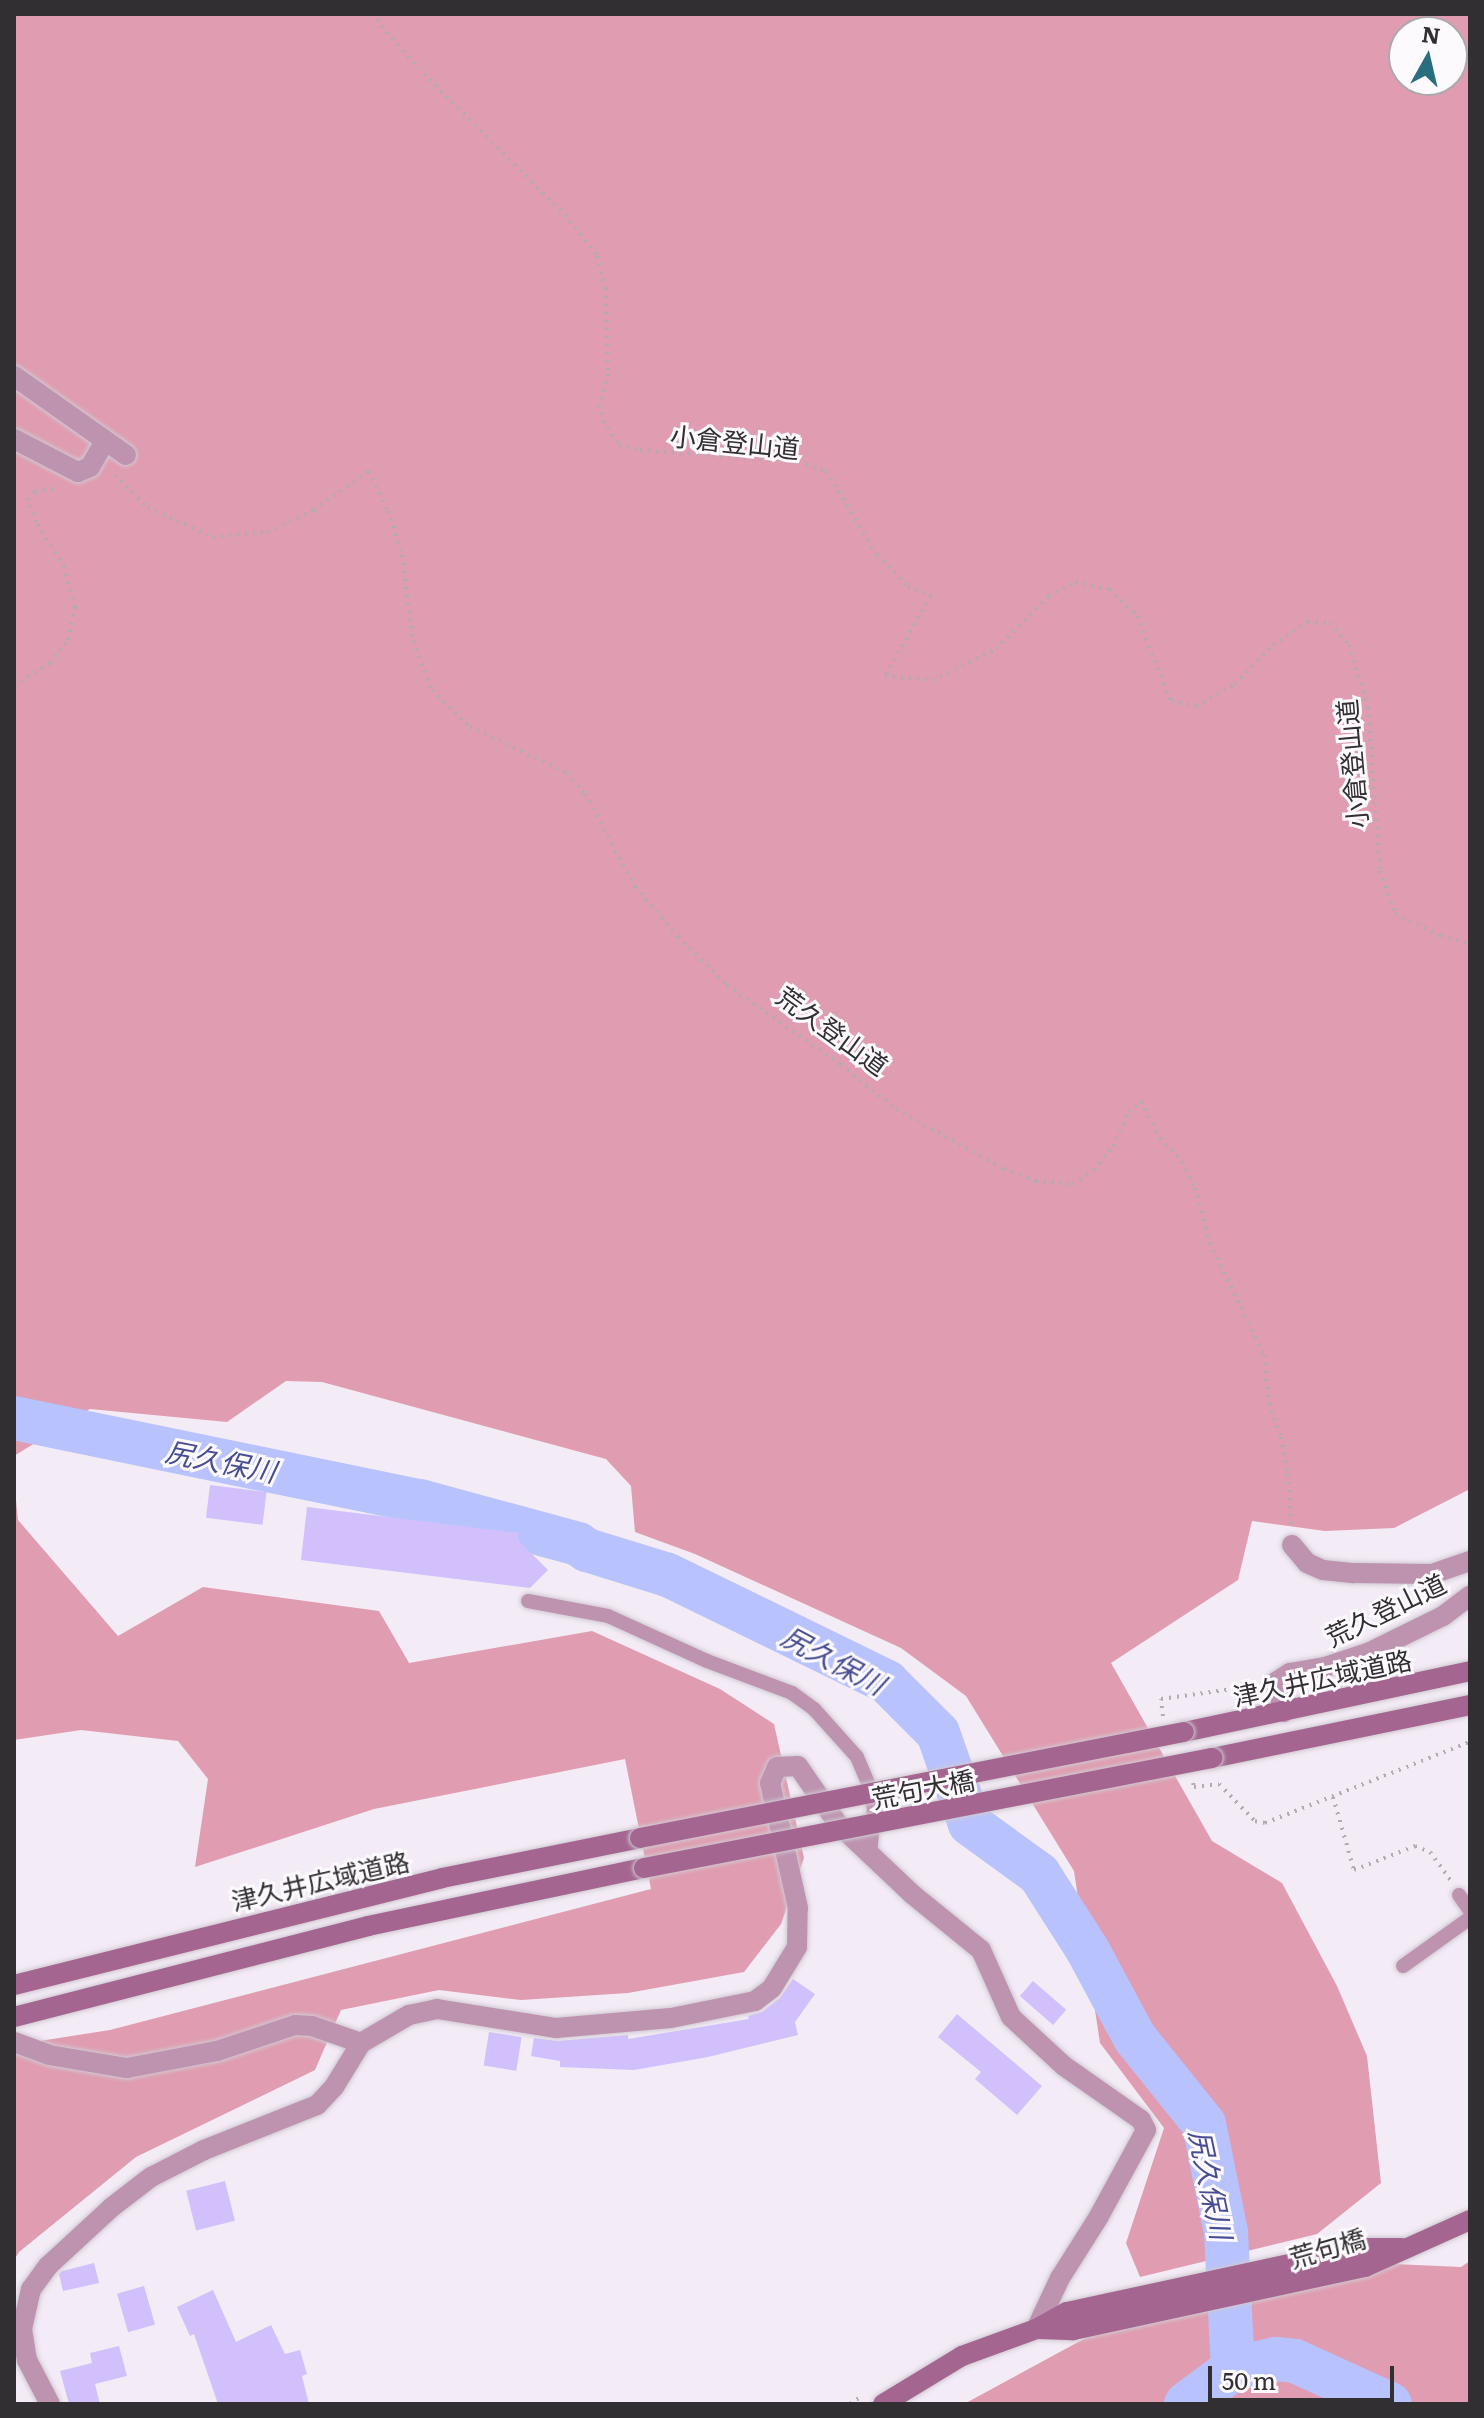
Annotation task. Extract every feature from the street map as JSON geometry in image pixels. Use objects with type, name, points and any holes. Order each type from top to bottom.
[{"type":"main road","name":"津久井広域道路","points":[[1184,1732],[1470,1671]]},
{"type":"main road","name":"荒句大橋","points":[[14,2017],[368,1926],[644,1868],[1470,1705]]},
{"type":"main road","name":"荒句大橋","points":[[640,1838],[1184,1732]]},
{"type":"main road","name":"津久井広域道路","points":[[14,1985],[442,1878],[640,1838]]},
{"type":"main road","name":"荒句橋","points":[[1036,2329],[1365,2267],[1470,2220]]},
{"type":"main road","points":[[883,2404],[962,2356],[1036,2329]]},
{"type":"street","points":[[14,376],[104,457]]},
{"type":"street","points":[[14,439],[78,472],[104,457],[126,455]]},
{"type":"street","name":"荒久登山道","points":[[1292,1545],[1307,1563],[1338,1571],[1432,1574],[1470,1561]]},
{"type":"street","name":"荒久登山道","points":[[1276,1682],[1290,1673],[1325,1667],[1370,1652],[1443,1616],[1470,1596]]},
{"type":"street","points":[[1276,1682],[1284,1712]]},
{"type":"street","points":[[50,2404],[27,2360],[22,2329],[31,2289],[48,2266],[112,2207],[151,2177],[204,2150],[317,2105],[334,2087],[361,2043],[402,2018],[437,2009],[556,2028],[671,2018],[755,2001],[772,1988],[797,1947],[799,1928],[790,1869],[770,1783],[773,1771],[782,1764],[792,1764],[802,1770],[838,1824],[870,1856],[981,1950],[1011,2017],[1064,2066],[1141,2120],[1146,2130],[1060,2278],[1036,2329]]},
{"type":"street","points":[[14,2042],[49,2055],[127,2068],[217,2051],[295,2025],[312,2026],[361,2043]]},
{"type":"lane","points":[[528,1601],[608,1616],[707,1661],[792,1693],[814,1709],[857,1757],[869,1785],[874,1809],[870,1856]]},
{"type":"lane","points":[[1459,1895],[1470,1911]]},
{"type":"lane","points":[[1403,1966],[1470,1918]]},
{"type":"path","name":"小倉登山道","points":[[371,14],[418,68],[565,215],[597,256],[606,288],[608,374],[599,405],[603,421],[619,445],[640,450],[798,462],[826,471],[877,555],[908,586],[931,596],[885,676],[933,680],[996,649],[1049,596],[1076,582],[1110,589],[1137,616],[1171,701],[1196,706],[1235,684],[1273,645],[1308,622],[1330,623],[1349,645],[1368,707],[1376,845],[1380,871],[1395,914],[1441,936],[1470,944]]},
{"type":"path","name":"荒久登山道","points":[[104,457],[148,508],[213,537],[268,532],[314,510],[369,471],[388,511],[402,555],[413,641],[432,690],[470,727],[567,773],[585,794],[635,887],[727,985],[841,1065],[896,1109],[1004,1169],[1036,1181],[1073,1184],[1094,1170],[1113,1146],[1129,1112],[1141,1102],[1160,1138],[1182,1162],[1195,1188],[1210,1243],[1264,1355],[1269,1403],[1281,1437],[1288,1474],[1292,1545]]},
{"type":"path","points":[[14,686],[50,663],[68,640],[75,607],[64,567],[36,522],[28,500],[35,491],[63,488]]},
{"type":"path","points":[[1161,1699],[1276,1682]]},
{"type":"path","points":[[1219,1784],[1255,1821],[1265,1823],[1470,1742]]},
{"type":"path","points":[[1333,1797],[1354,1870],[1415,1846],[1430,1852],[1445,1872]]},
{"type":"shaded area","points":[[14,14],[1470,14],[1470,1489],[1394,1528],[1325,1531],[1252,1521],[1238,1580],[1111,1663],[1212,1841],[1282,1883],[1337,1986],[1367,2056],[1381,2183],[1317,2234],[1140,2277],[1126,2243],[1164,2128],[1100,2043],[1074,1871],[966,1696],[901,1648],[695,1554],[635,1532],[631,1486],[606,1459],[322,1382],[286,1381],[227,1422],[90,1409],[14,1456]]},
{"type":"shaded area","points":[[14,1480],[18,1520],[118,1636],[203,1587],[379,1611],[409,1663],[592,1631],[720,1689],[774,1724],[804,1858],[781,1924],[744,1972],[628,1993],[521,2000],[439,1990],[341,2010],[315,2070],[136,2157],[19,2252],[14,2260],[14,2045],[110,2030],[651,1889],[625,1759],[374,1809],[195,1867],[208,1779],[178,1741],[81,1730],[14,1740]]},
{"type":"shaded area","points":[[1327,2261],[1461,2267],[1470,2261],[1470,2404],[964,2404],[1141,2308]]},
{"type":"building","points":[[210,1485],[267,1492],[263,1525],[206,1518]]},
{"type":"building","points":[[307,1507],[519,1533],[518,1540],[548,1570],[530,1588],[301,1560]]},
{"type":"building","points":[[793,1979],[815,1994],[795,2022],[798,2035],[708,2057],[634,2070],[560,2067],[560,2061],[531,2056],[534,2038],[557,2041],[628,2035],[628,2039],[749,2019],[748,2016],[762,2012],[780,1998]]},
{"type":"building","points":[[1033,1981],[1066,2010],[1053,2025],[1020,1996]]},
{"type":"building","points":[[957,2014],[1042,2086],[1017,2115],[975,2079],[981,2072],[938,2037]]},
{"type":"building","points":[[489,2032],[522,2037],[516,2071],[484,2066]]},
{"type":"building","points":[[225,2181],[235,2221],[196,2230],[186,2191]]},
{"type":"building","points":[[94,2263],[99,2283],[63,2291],[59,2274],[62,2271]]},
{"type":"building","points":[[144,2286],[155,2324],[128,2332],[117,2294]]},
{"type":"building","points":[[213,2290],[236,2342],[271,2325],[285,2354],[300,2350],[307,2374],[302,2376],[309,2404],[218,2404],[194,2334],[190,2336],[177,2307]]},
{"type":"building","points":[[119,2346],[127,2376],[95,2384],[100,2404],[69,2404],[60,2371],[92,2363],[90,2353]]},
{"type":"waterway","name":"尻久保川","points":[[14,1418],[420,1501],[578,1544],[587,1550],[668,1575],[887,1682],[938,1733],[970,1824],[1039,1874],[1087,1949],[1135,2038],[1204,2124],[1226,2232],[1233,2369]]},
{"type":"waterway","points":[[1186,2404],[1233,2369],[1276,2359],[1295,2361],[1390,2404]]}]
